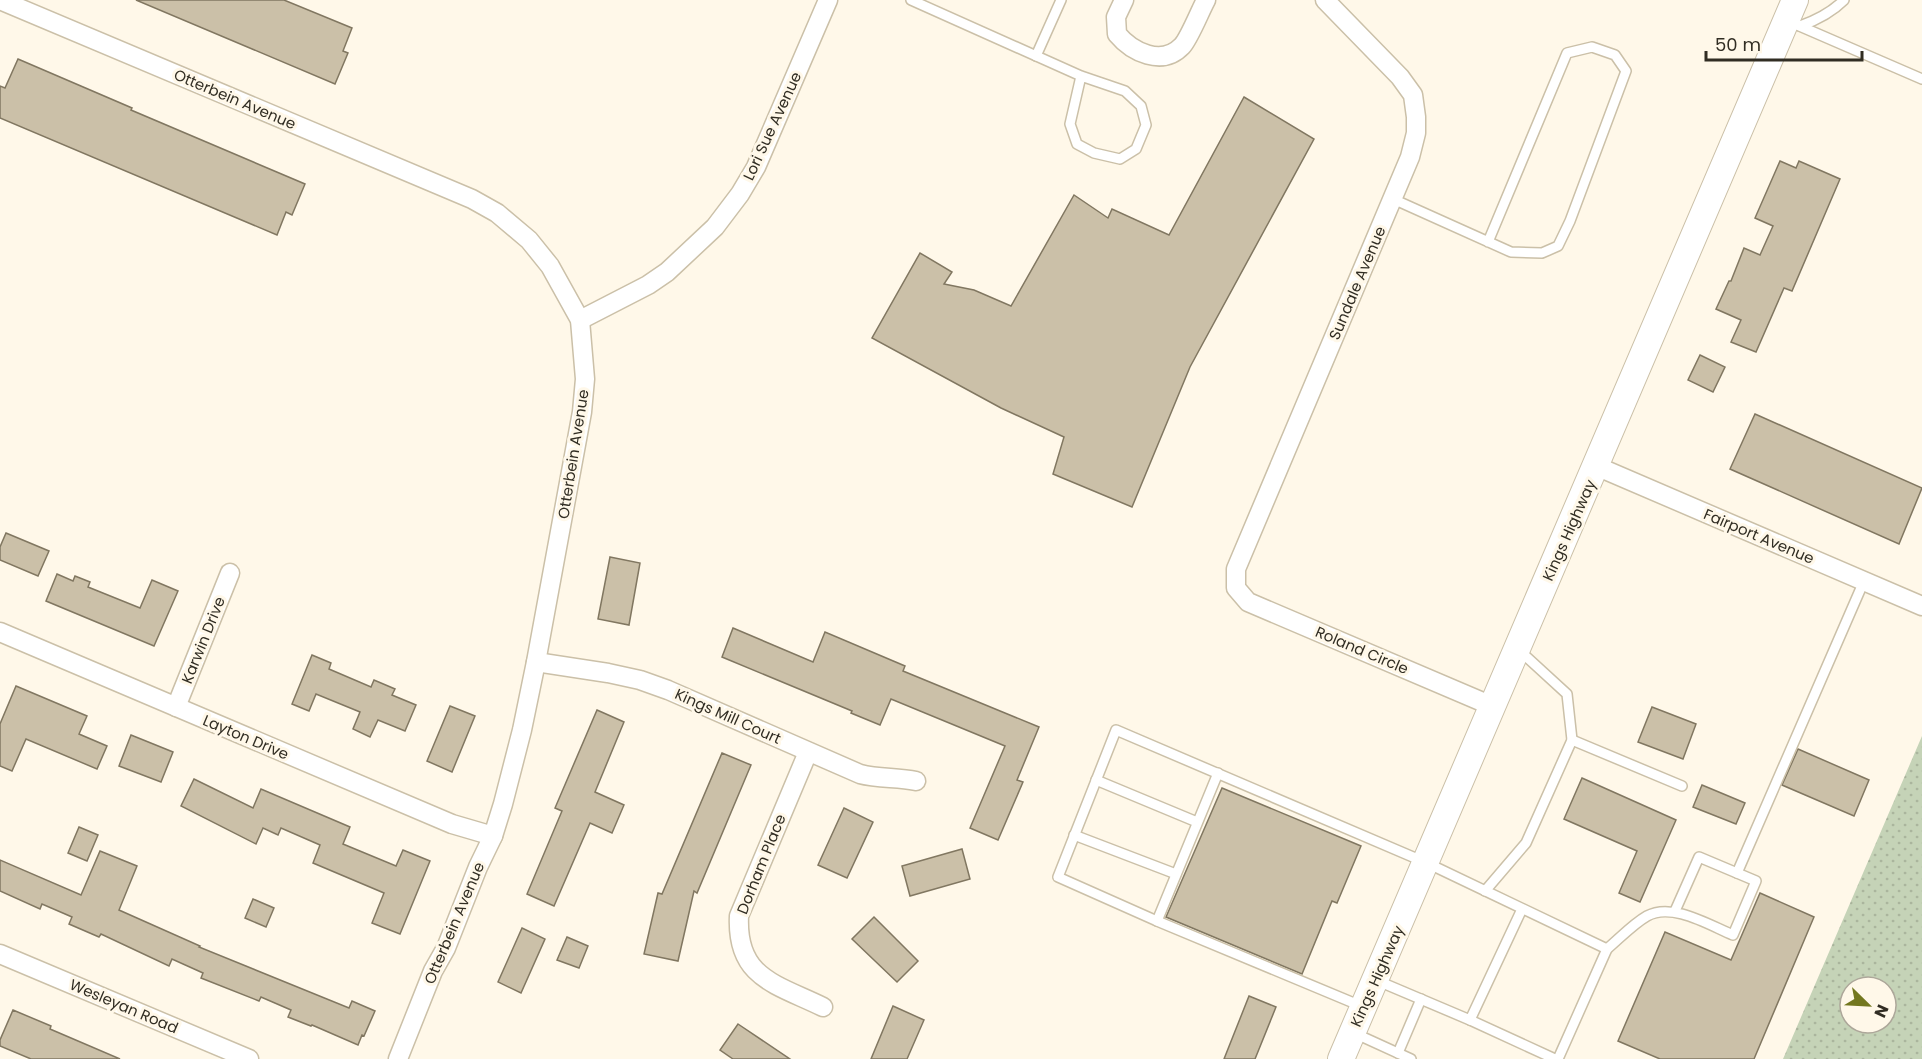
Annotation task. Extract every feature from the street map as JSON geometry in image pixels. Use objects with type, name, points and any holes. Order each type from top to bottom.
[{"type":"street","name":"Otterbein Avenue","points":[[0,0],[472,199],[497,213],[529,240],[550,266],[580,320],[585,371],[582,412],[522,730],[493,836],[478,867],[446,948],[433,971],[398,1059]]},
{"type":"street","name":"Lori Sue Avenue","points":[[580,320],[657,279],[715,227],[740,194],[756,167],[828,0]]},
{"type":"street","points":[[1124,0],[1116,17],[1117,34],[1128,47],[1146,54],[1165,57],[1183,46],[1206,0]]},
{"type":"street","name":"Sundale Avenue","points":[[1236,588],[1236,570],[1414,146],[1416,117],[1413,95],[1400,77],[1324,0]]},
{"type":"street","name":"Kings Highway","points":[[1341,1059],[1427,862],[1492,705],[1793,15]]},
{"type":"street","name":"Fairport Avenue","points":[[1596,466],[1922,606]]},
{"type":"street","name":"Karwin Drive","points":[[176,707],[230,573]]},
{"type":"street","name":"Roland Circle","points":[[1236,588],[1248,602],[1492,705]]},
{"type":"street","name":"Layton Drive","points":[[0,632],[452,824],[493,836]]},
{"type":"street","name":"Kings Mill Court","points":[[536,662],[640,680],[668,690],[808,752],[877,778],[896,777],[916,781]]},
{"type":"street","name":"Dorham Place","points":[[808,752],[739,916],[739,928],[742,951],[761,976],[771,983],[823,1006]]},
{"type":"street","name":"Wesleyan Road","points":[[0,954],[249,1059]]},
{"type":"lane","points":[[911,0],[1081,76],[1125,91],[1141,106],[1146,125],[1136,149],[1120,159],[1094,153],[1077,144],[1070,124],[1081,76]]},
{"type":"lane","points":[[1036,56],[1061,0]]},
{"type":"lane","points":[[1793,15],[1818,19],[1836,9],[1844,0]]},
{"type":"lane","points":[[1793,15],[1922,79]]},
{"type":"lane","points":[[1393,199],[1488,242],[1511,252],[1542,253],[1558,246],[1570,221],[1626,71],[1615,55],[1592,47],[1567,53],[1488,242]]},
{"type":"lane","points":[[1737,873],[1864,581]]},
{"type":"lane","points":[[1485,891],[1526,843],[1572,740],[1567,694],[1517,649]]},
{"type":"lane","points":[[1365,1007],[1156,921],[1058,877],[1116,730],[1427,862],[1607,949]]},
{"type":"lane","points":[[1572,740],[1682,786]]},
{"type":"lane","points":[[1156,921],[1218,773]]},
{"type":"lane","points":[[1096,780],[1197,822]]},
{"type":"lane","points":[[1074,835],[1176,874]]},
{"type":"lane","points":[[1376,980],[1557,1059],[1607,949],[1647,916],[1660,911],[1675,911],[1733,935],[1756,881],[1699,857],[1675,911]]},
{"type":"lane","points":[[1470,1020],[1522,909]]},
{"type":"lane","points":[[1398,1053],[1421,999]]},
{"type":"lane","points":[[1352,1032],[1411,1059]]},
{"type":"green space","points":[[1922,736],[1922,1059],[1783,1059]]},
{"type":"building","points":[[136,0],[284,0],[352,28],[343,51],[348,53],[335,84]]},
{"type":"building","points":[[18,59],[305,184],[292,215],[286,212],[277,235],[0,118],[0,86],[5,88]]},
{"type":"building","points":[[1244,97],[1314,139],[1190,367],[1132,507],[1053,474],[1064,437],[1001,408],[872,338],[920,253],[952,272],[944,284],[974,290],[1011,306],[1074,195],[1108,218],[1112,209],[1169,235]]},
{"type":"building","points":[[1780,161],[1796,168],[1799,161],[1840,179],[1792,291],[1784,288],[1756,352],[1731,342],[1741,320],[1716,309],[1731,281],[1744,248],[1760,255],[1773,226],[1755,218]]},
{"type":"building","points":[[1700,355],[1725,367],[1713,392],[1688,380]]},
{"type":"building","points":[[1755,414],[1922,488],[1899,544],[1730,469]]},
{"type":"building","points":[[6,533],[49,551],[38,576],[0,560],[0,547]]},
{"type":"building","points":[[610,557],[640,563],[629,625],[598,619]]},
{"type":"building","points":[[57,574],[73,581],[75,576],[90,582],[88,587],[140,608],[152,580],[178,591],[154,646],[46,601]]},
{"type":"building","points":[[733,628],[813,662],[825,632],[905,666],[903,671],[1039,727],[1017,780],[1023,782],[998,840],[970,828],[1005,746],[891,699],[880,725],[851,713],[852,711],[722,657]]},
{"type":"building","points":[[312,655],[331,663],[329,669],[371,687],[374,680],[395,689],[392,695],[416,705],[405,731],[378,720],[370,737],[353,729],[360,712],[316,694],[309,711],[292,704]]},
{"type":"building","points":[[16,686],[87,716],[79,734],[107,746],[97,769],[26,739],[12,771],[0,766],[0,724]]},
{"type":"building","points":[[450,706],[475,716],[452,772],[427,761]]},
{"type":"building","points":[[1652,707],[1696,724],[1683,759],[1638,742]]},
{"type":"building","points":[[597,710],[624,722],[595,792],[624,805],[612,833],[590,823],[554,906],[527,894],[562,811],[555,808]]},
{"type":"building","points":[[131,735],[173,752],[161,782],[119,766]]},
{"type":"building","points":[[1798,749],[1869,780],[1854,816],[1782,785]]},
{"type":"building","points":[[722,753],[751,765],[697,893],[694,891],[678,961],[644,954],[658,893],[662,894]]},
{"type":"building","points":[[1582,778],[1676,820],[1640,902],[1619,893],[1637,851],[1564,819]]},
{"type":"building","points":[[194,779],[253,808],[261,789],[350,827],[343,844],[396,866],[403,850],[430,861],[400,934],[372,923],[384,893],[313,863],[320,845],[281,828],[278,835],[263,828],[256,844],[181,806]]},
{"type":"building","points":[[1702,785],[1745,803],[1736,824],[1693,807]]},
{"type":"building","points":[[1222,788],[1361,846],[1337,903],[1332,901],[1302,974],[1166,917]]},
{"type":"building","points":[[844,808],[873,822],[847,878],[818,865]]},
{"type":"building","points":[[79,827],[98,835],[87,861],[68,853]]},
{"type":"building","points":[[962,849],[970,879],[910,896],[902,866]]},
{"type":"building","points":[[100,851],[137,866],[119,910],[199,947],[349,1008],[352,1001],[375,1011],[358,1045],[288,1017],[291,1010],[261,997],[259,1001],[201,978],[203,973],[172,959],[169,966],[101,934],[99,937],[69,924],[72,917],[42,904],[40,909],[0,891],[0,860],[81,895]]},
{"type":"building","points":[[1760,893],[1814,917],[1754,1059],[1660,1059],[1618,1041],[1665,932],[1731,960]]},
{"type":"building","points":[[253,899],[274,908],[266,927],[245,918]]},
{"type":"building","points":[[874,917],[918,961],[897,982],[852,939]]},
{"type":"building","points":[[522,928],[545,939],[521,993],[498,982]]},
{"type":"building","points":[[567,937],[588,946],[579,968],[557,960]]},
{"type":"building","points":[[1249,996],[1276,1007],[1255,1059],[1224,1059]]},
{"type":"building","points":[[893,1006],[924,1020],[907,1059],[871,1059]]},
{"type":"building","points":[[13,1010],[51,1026],[50,1029],[120,1059],[31,1059],[0,1046],[0,1040]]},
{"type":"building","points":[[738,1024],[790,1059],[733,1059],[720,1050]]}]
